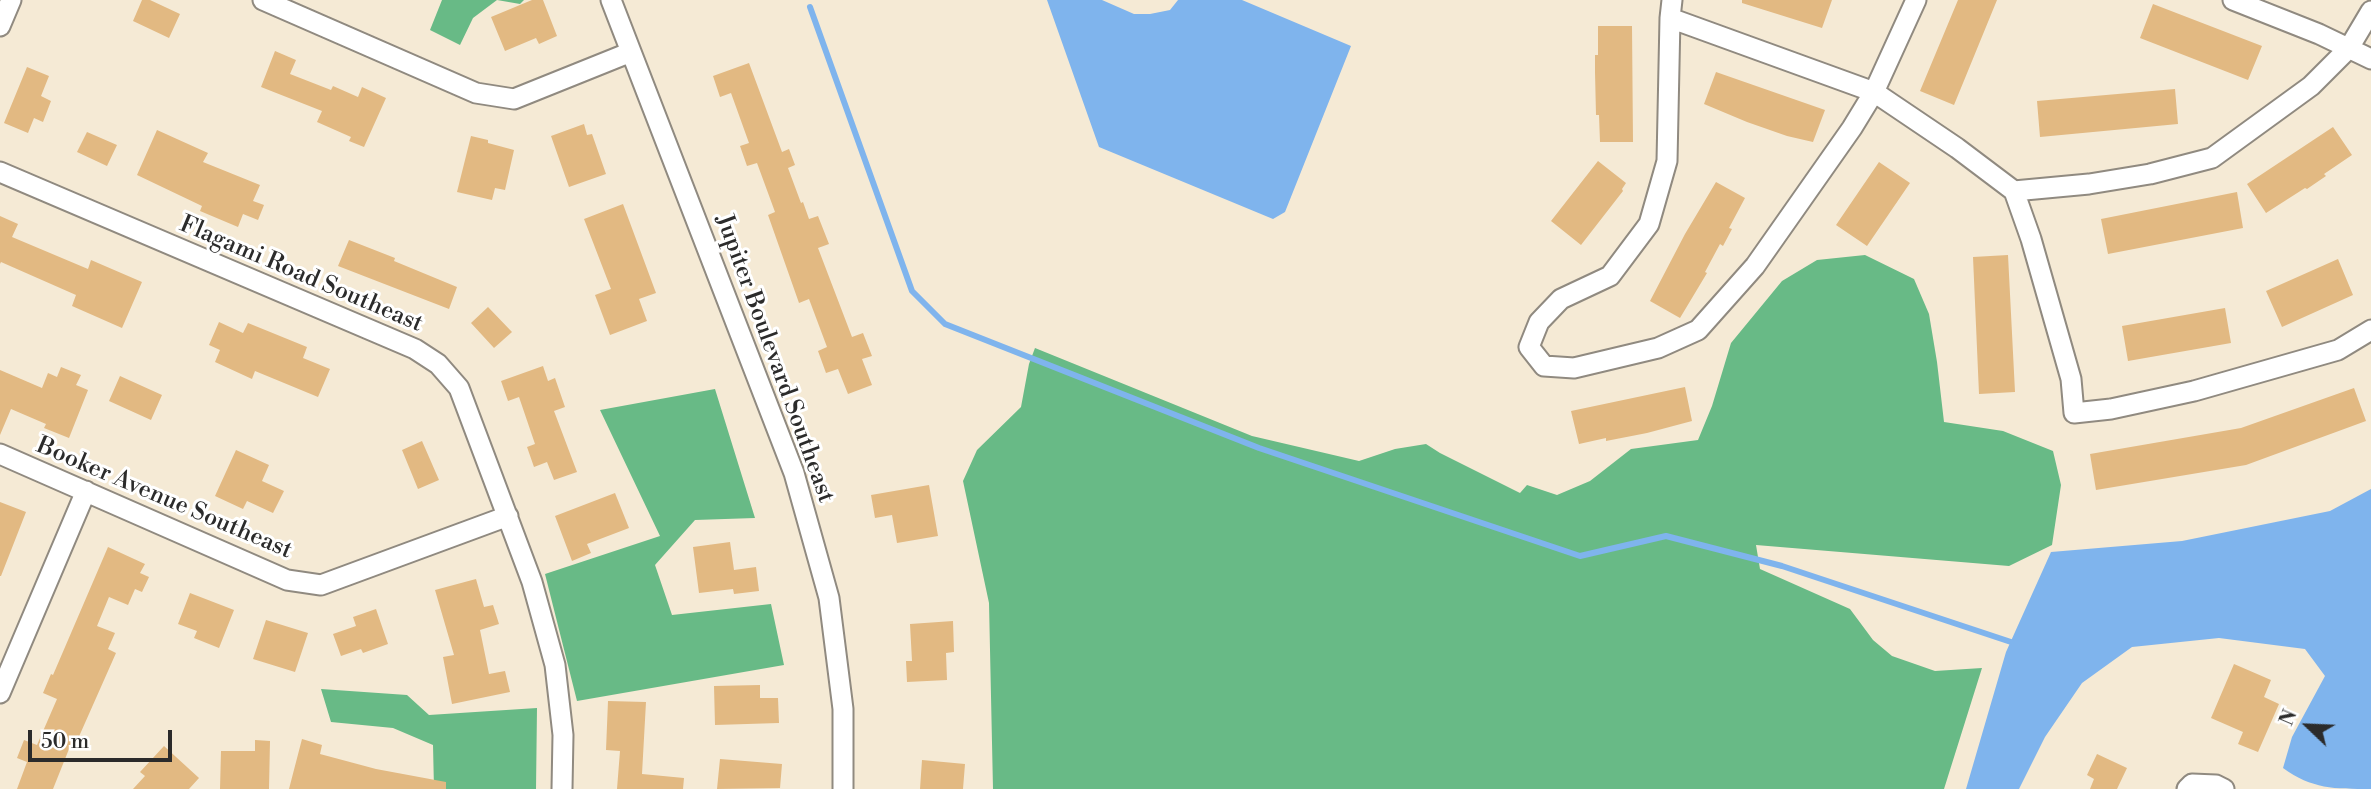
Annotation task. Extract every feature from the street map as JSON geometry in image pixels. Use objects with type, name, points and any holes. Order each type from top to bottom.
[{"type":"street","points":[[0,26],[11,0]]},
{"type":"street","points":[[263,0],[476,93],[514,99],[631,52]]},
{"type":"street","name":"Jupiter Boulevard Southeast","points":[[611,0],[794,473],[830,598],[843,709],[843,789]]},
{"type":"street","points":[[1916,0],[1874,92],[1852,128],[1755,266],[1698,330],[1658,348],[1574,368],[1544,366],[1529,346],[1539,322],[1562,299],[1610,276],[1649,224],[1667,161],[1671,9],[1874,92],[1957,148],[2014,191],[2031,239],[2071,379],[2074,413],[2111,409],[2220,383],[2339,350],[2371,330]]},
{"type":"street","points":[[2233,0],[2319,34],[2371,59]]},
{"type":"street","points":[[2014,191],[2089,184],[2150,174],[2212,158],[2311,86],[2349,48],[2371,11]]},
{"type":"street","name":"Flagami Road Southeast","points":[[0,172],[415,349],[438,364],[459,388],[533,582],[555,666],[563,735],[562,789]]},
{"type":"street","name":"Booker Avenue Southeast","points":[[0,454],[287,580],[321,585],[508,516]]},
{"type":"street","points":[[0,692],[86,491]]},
{"type":"street","points":[[2189,786],[2216,785],[2224,789]]},
{"type":"green space","points":[[442,0],[497,0],[473,18],[460,45],[430,30]]},
{"type":"green space","points":[[497,0],[524,0],[520,4]]},
{"type":"green space","points":[[1865,255],[1914,279],[1929,314],[1944,422],[2003,431],[2053,451],[2061,485],[2052,545],[2009,566],[1756,545],[1760,569],[1850,609],[1873,640],[1892,656],[1935,671],[1982,668],[1944,789],[993,789],[989,603],[963,481],[977,450],[1021,407],[1029,364],[1035,348],[1252,436],[1359,461],[1395,449],[1426,444],[1520,493],[1527,485],[1557,495],[1590,481],[1631,449],[1698,440],[1712,406],[1731,343],[1782,281],[1817,260]]},
{"type":"green space","points":[[715,389],[755,518],[695,520],[655,565],[672,615],[771,604],[784,665],[577,701],[545,574],[660,536],[600,410]]},
{"type":"green space","points":[[321,689],[407,695],[429,715],[537,708],[536,789],[434,789],[433,745],[393,728],[331,722]]},
{"type":"water","points":[[1047,0],[1102,0],[1134,14],[1150,14],[1170,10],[1178,0],[1242,0],[1351,46],[1285,212],[1273,219],[1099,147]]},
{"type":"water","points":[[2371,489],[2371,789],[2346,789],[2314,784],[2283,768],[2292,737],[2325,676],[2305,649],[2219,638],[2132,647],[2082,683],[2045,737],[2019,789],[1966,789],[2006,652],[2051,552],[2182,541],[2330,511]]},
{"type":"building","points":[[142,0],[150,0],[180,14],[169,38],[133,21]]},
{"type":"building","points":[[532,0],[543,0],[557,36],[539,44],[536,38],[505,51],[491,17]]},
{"type":"building","points":[[1742,0],[1832,0],[1822,28],[1742,3]]},
{"type":"building","points":[[1958,0],[1997,0],[1954,105],[1920,91]]},
{"type":"building","points":[[2153,4],[2262,46],[2248,80],[2140,38]]},
{"type":"building","points":[[1598,26],[1632,26],[1633,142],[1600,142],[1595,72]]},
{"type":"building","points":[[275,51],[296,60],[290,74],[331,90],[333,86],[358,97],[362,87],[386,98],[364,147],[349,141],[351,137],[317,122],[322,111],[261,87]]},
{"type":"building","points":[[749,63],[782,152],[789,149],[795,165],[788,168],[801,203],[803,202],[809,219],[818,216],[829,244],[818,248],[852,337],[863,333],[872,356],[862,359],[872,385],[848,394],[838,369],[826,373],[818,351],[827,347],[809,299],[799,303],[768,215],[775,212],[757,163],[747,166],[740,146],[749,143],[731,93],[720,97],[713,76]]},
{"type":"building","points":[[27,67],[49,76],[41,96],[51,101],[43,122],[34,118],[28,133],[4,123]]},
{"type":"building","points":[[1716,72],[1825,110],[1813,142],[1787,136],[1704,104]]},
{"type":"building","points":[[2175,89],[2178,124],[2040,137],[2037,101]]},
{"type":"building","points":[[584,124],[587,135],[592,134],[606,174],[569,187],[551,136]]},
{"type":"building","points":[[2333,127],[2352,155],[2307,189],[2266,213],[2247,184]]},
{"type":"building","points":[[157,130],[208,153],[203,162],[260,185],[253,201],[264,205],[258,220],[243,214],[238,227],[200,211],[202,206],[137,175]]},
{"type":"building","points":[[87,132],[117,145],[107,166],[77,152]]},
{"type":"building","points":[[471,136],[514,150],[505,190],[495,188],[492,200],[457,192]]},
{"type":"building","points":[[1598,161],[1626,183],[1623,191],[1581,245],[1551,221]]},
{"type":"building","points":[[1879,162],[1910,183],[1867,246],[1836,225]]},
{"type":"building","points":[[1716,182],[1745,198],[1723,246],[1720,244],[1705,272],[1707,273],[1680,318],[1650,301]]},
{"type":"building","points":[[2237,192],[2243,228],[2108,254],[2101,219]]},
{"type":"building","points":[[623,204],[656,293],[639,299],[647,321],[610,335],[595,295],[611,289],[584,219]]},
{"type":"building","points":[[0,216],[18,224],[12,237],[88,269],[91,260],[142,282],[122,328],[72,306],[76,295],[1,262],[0,264]]},
{"type":"building","points":[[349,240],[457,287],[449,309],[338,266]]},
{"type":"building","points":[[2008,255],[2015,392],[1979,394],[1973,257]]},
{"type":"building","points":[[2338,259],[2353,295],[2282,327],[2266,291]]},
{"type":"building","points":[[488,307],[512,332],[494,348],[471,323]]},
{"type":"building","points":[[2225,308],[2231,343],[2128,361],[2122,326]]},
{"type":"building","points":[[219,322],[243,333],[248,323],[307,347],[303,358],[330,369],[318,397],[255,371],[252,379],[215,362],[220,350],[209,345]]},
{"type":"building","points":[[543,366],[548,381],[555,378],[565,407],[554,411],[577,472],[554,480],[547,462],[534,467],[527,447],[535,444],[519,397],[508,401],[501,381]]},
{"type":"building","points":[[61,367],[81,375],[76,385],[88,390],[69,438],[44,428],[46,424],[11,409],[0,435],[0,370],[42,388],[48,373],[57,377]]},
{"type":"building","points":[[120,376],[162,395],[151,420],[109,401]]},
{"type":"building","points":[[1685,387],[1692,421],[1647,433],[1579,444],[1571,411]]},
{"type":"building","points":[[2354,388],[2366,421],[2246,465],[2096,490],[2090,454],[2241,428]]},
{"type":"building","points":[[422,441],[439,480],[418,489],[402,450]]},
{"type":"building","points":[[236,450],[269,465],[262,481],[284,491],[273,513],[247,501],[243,509],[215,496]]},
{"type":"building","points":[[929,485],[938,536],[897,543],[892,515],[875,518],[871,495]]},
{"type":"building","points":[[615,493],[629,528],[587,544],[591,553],[572,561],[555,516]]},
{"type":"building","points":[[0,502],[26,512],[1,576],[0,576]]},
{"type":"building","points":[[730,542],[734,570],[756,567],[759,591],[734,594],[733,589],[699,593],[693,547]]},
{"type":"building","points":[[108,547],[145,564],[140,573],[149,577],[142,592],[135,589],[128,605],[109,597],[97,626],[115,633],[108,649],[116,653],[77,741],[73,739],[53,789],[17,789],[27,762],[17,758],[24,740],[37,745],[57,699],[43,693]]},
{"type":"building","points":[[476,579],[484,607],[493,605],[499,624],[480,630],[489,674],[505,671],[510,692],[452,704],[443,657],[454,655],[435,590]]},
{"type":"building","points":[[190,593],[234,610],[219,648],[194,638],[197,631],[178,624]]},
{"type":"building","points":[[376,609],[388,644],[363,653],[361,649],[341,656],[333,634],[356,626],[353,617]]},
{"type":"building","points":[[266,620],[308,633],[295,672],[253,659]]},
{"type":"building","points":[[953,621],[954,652],[946,653],[947,680],[907,682],[906,661],[912,661],[910,624]]},
{"type":"building","points":[[2234,664],[2271,680],[2264,697],[2279,704],[2258,752],[2238,744],[2243,732],[2211,718]]},
{"type":"building","points":[[760,685],[760,698],[778,698],[779,723],[715,725],[714,686]]},
{"type":"building","points":[[608,701],[646,702],[642,774],[684,778],[683,789],[617,789],[620,751],[606,750]]},
{"type":"building","points":[[302,739],[322,745],[320,754],[376,769],[446,782],[446,789],[289,789]]},
{"type":"building","points":[[255,740],[270,741],[269,789],[220,789],[221,751],[255,751]]},
{"type":"building","points":[[164,746],[199,778],[189,789],[133,789],[145,776],[140,772]]},
{"type":"building","points":[[2097,754],[2127,768],[2117,789],[2090,789],[2094,779],[2087,775]]},
{"type":"building","points":[[720,759],[782,764],[780,788],[717,789]]},
{"type":"building","points":[[922,760],[965,764],[963,789],[920,789]]},
{"type":"waterway","points":[[810,7],[912,291],[945,324],[1259,448],[1580,556],[1666,536],[1782,566],[2011,642]]}]
